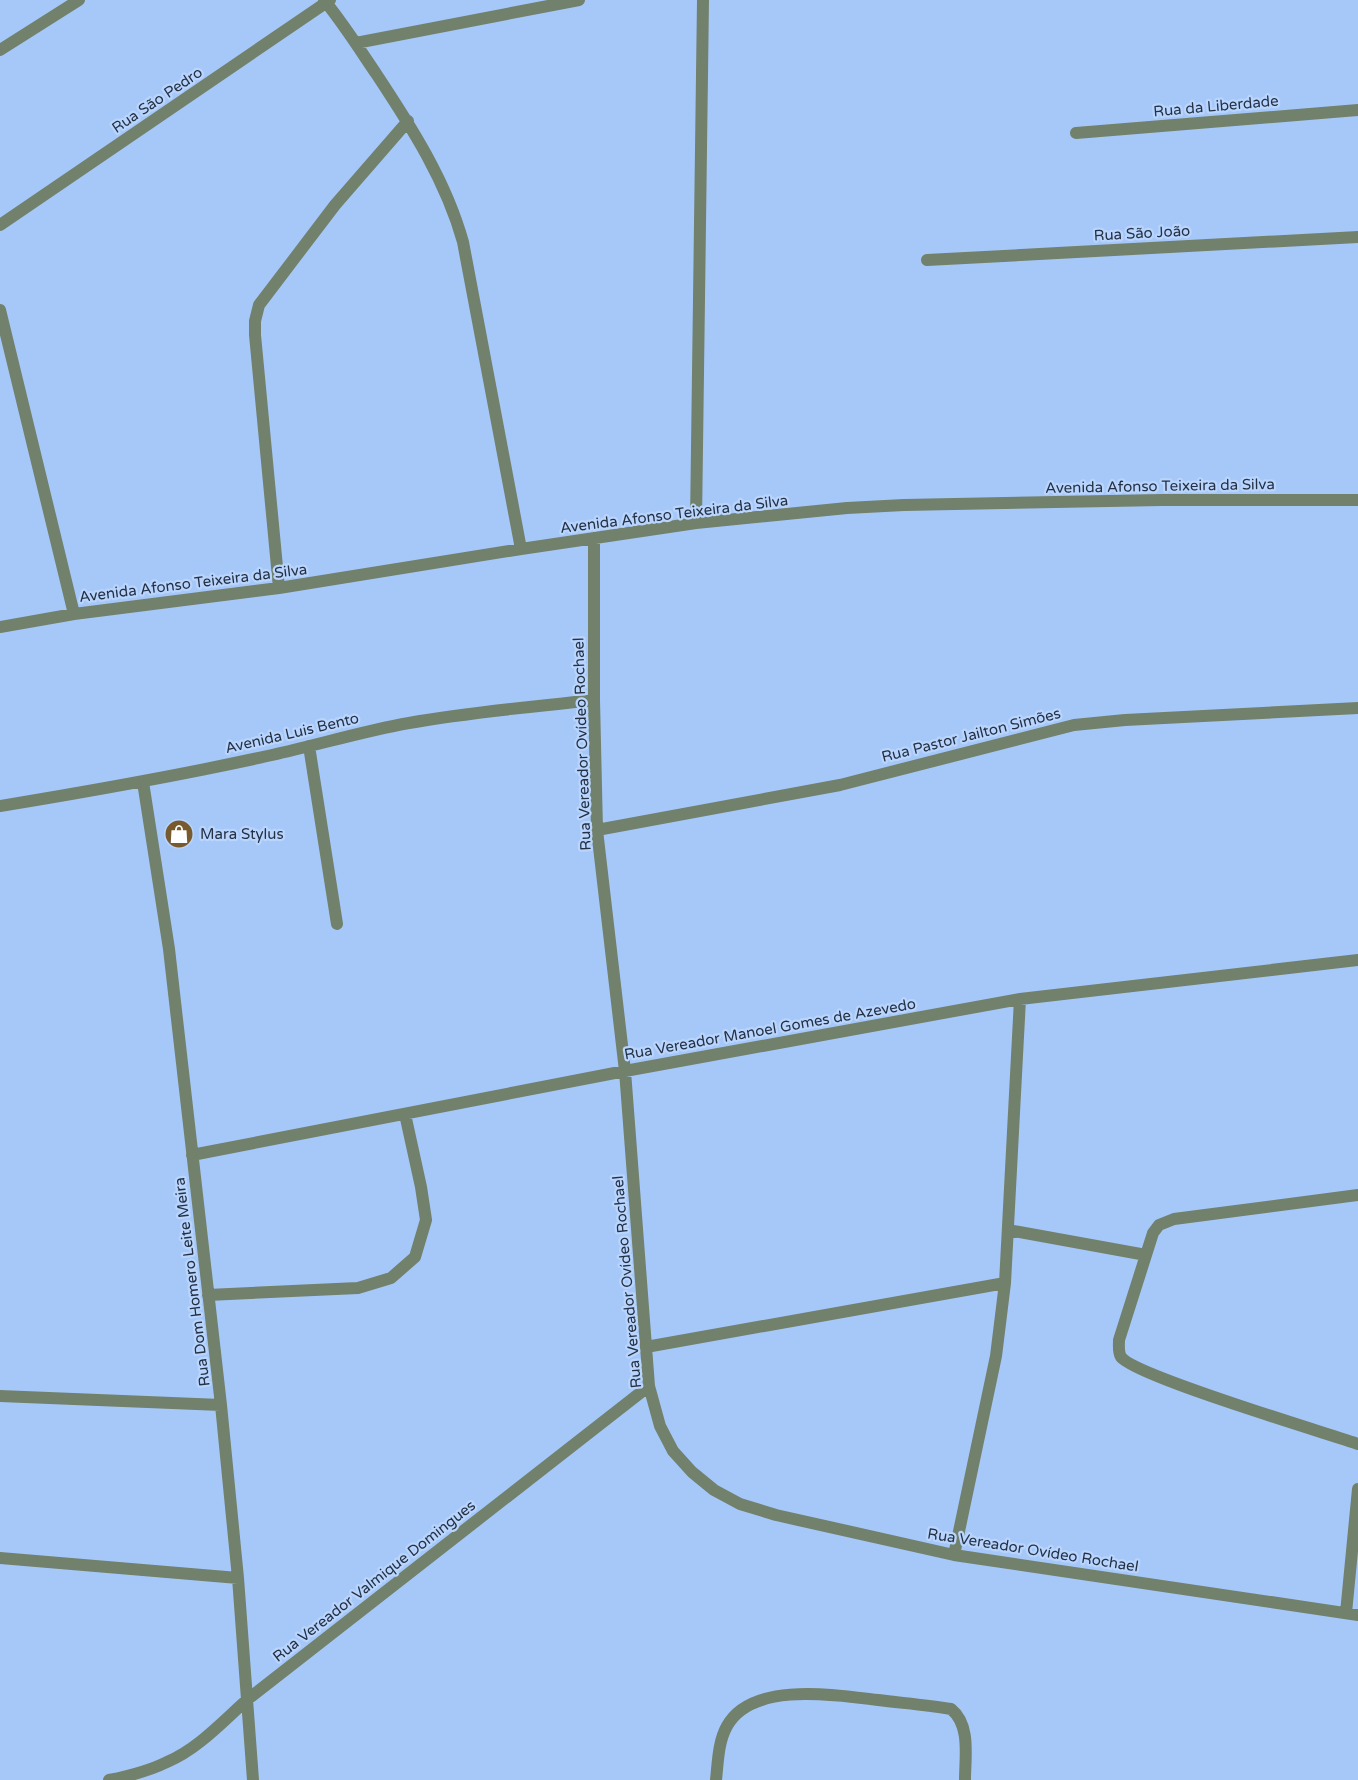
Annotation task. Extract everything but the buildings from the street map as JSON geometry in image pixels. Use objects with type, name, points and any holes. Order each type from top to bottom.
[{"type":"street","points":[[0,50],[79,0]]},
{"type":"street","points":[[356,43],[579,0]]},
{"type":"street","points":[[696,523],[704,0]]},
{"type":"street","points":[[326,1],[408,121],[441,180],[456,216],[463,242],[521,549]]},
{"type":"street","name":"Rua São Pedro","points":[[0,225],[326,1]]},
{"type":"street","name":"Rua da Liberdade","points":[[1076,133],[1358,110]]},
{"type":"street","points":[[279,588],[255,335],[255,321],[259,305],[335,205],[408,121]]},
{"type":"street","name":"Rua São João","points":[[927,260],[1358,237]]},
{"type":"street","points":[[0,310],[74,614]]},
{"type":"street","name":"Avenida Afonso Teixeira da Silva","points":[[0,627],[74,614],[279,588],[696,523],[847,508],[1162,500],[1358,500]]},
{"type":"street","name":"Rua Vereador Ovídeo Rochael","points":[[594,538],[597,830],[625,1071],[649,1386],[660,1426],[673,1451],[692,1472],[714,1490],[740,1504],[776,1515],[954,1555],[1352,1614]]},
{"type":"street","name":"Avenida Luis Bento","points":[[0,806],[144,782],[309,746],[373,729],[594,700]]},
{"type":"street","name":"Rua Pastor Jailton Simões","points":[[597,830],[840,785],[1074,724],[1358,708]]},
{"type":"street","points":[[309,746],[337,924]]},
{"type":"street","name":"Rua Dom Homero Leite Meira","points":[[144,782],[169,949],[221,1405],[238,1578],[253,1780]]},
{"type":"street","name":"Rua Vereador Manoel Gomes de Azevedo","points":[[192,1155],[625,1071],[1020,999],[1358,960]]},
{"type":"street","points":[[954,1555],[996,1356],[1005,1283],[1020,999]]},
{"type":"street","points":[[208,1295],[358,1288],[392,1278],[415,1257],[426,1220],[405,1114]]},
{"type":"street","points":[[1358,1195],[1165,1222],[1159,1225],[1153,1233],[1119,1340],[1118,1350],[1121,1358],[1130,1365],[1168,1381],[1358,1444]]},
{"type":"street","points":[[1008,1230],[1146,1255]]},
{"type":"street","points":[[646,1347],[1005,1283]]},
{"type":"street","name":"Rua Vereador Valmique Domingues","points":[[109,1780],[134,1775],[168,1762],[194,1746],[248,1699],[649,1386]]},
{"type":"street","points":[[0,1395],[221,1405]]},
{"type":"street","points":[[1352,1614],[1358,1489]]},
{"type":"street","points":[[0,1558],[238,1578]]},
{"type":"street","points":[[716,1780],[721,1740],[728,1725],[740,1711],[759,1701],[784,1695],[818,1693],[951,1709],[963,1724],[965,1780]]},
{"type":"place","name":"Mara Stylus","points":[[179,834]]}]
